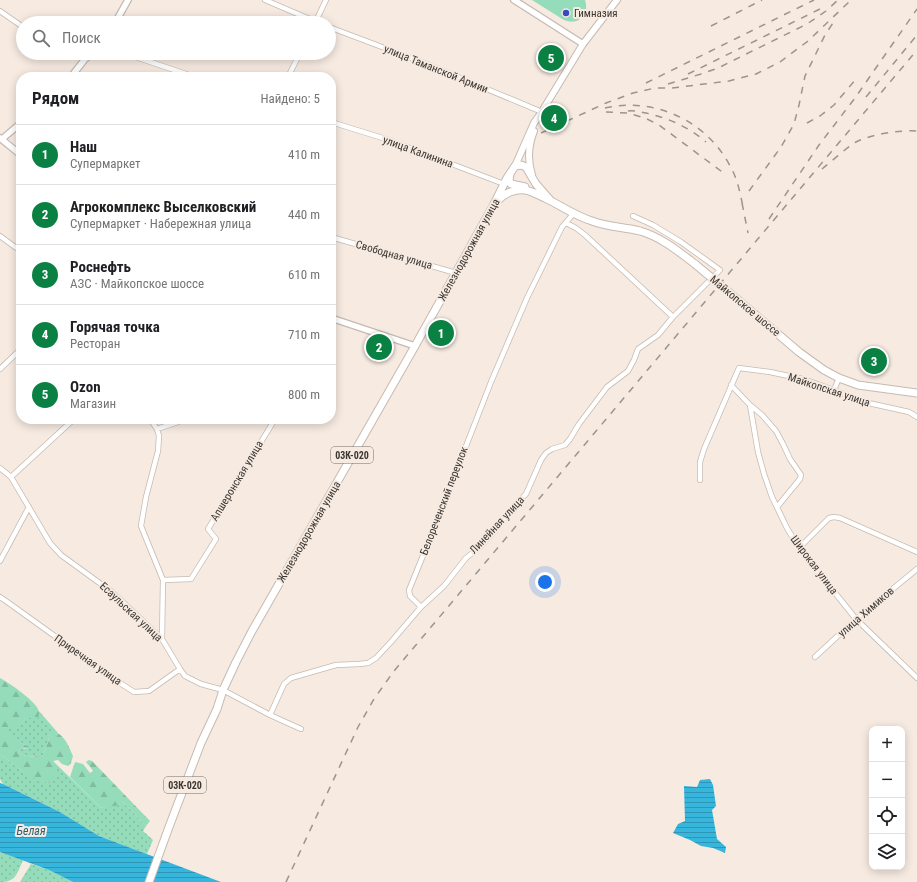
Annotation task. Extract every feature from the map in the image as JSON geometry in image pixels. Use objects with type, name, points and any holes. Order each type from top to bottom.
[{"type":"main road","name":"Железнодорожная улица","points":[[149,882],[168,827],[201,744],[217,709],[223,690],[252,631],[456,273],[513,169],[534,123],[583,44],[617,0]]},
{"type":"main road","points":[[534,180],[528,154],[541,112]]},
{"type":"main road","points":[[551,201],[534,180],[526,167],[520,165],[513,169],[510,180],[512,184],[528,188],[551,201],[574,213]]},
{"type":"main road","points":[[492,208],[502,196],[512,192],[523,190],[537,193]]},
{"type":"main road","name":"Майкопское шоссе","points":[[574,213],[592,221],[640,231],[672,246],[799,352],[824,370],[839,378],[858,385],[917,393]]},
{"type":"street","points":[[119,16],[128,0]]},
{"type":"street","points":[[265,0],[300,16]]},
{"type":"street","points":[[319,16],[326,0]]},
{"type":"street","points":[[514,0],[583,44]]},
{"type":"street","points":[[0,11],[16,22]]},
{"type":"street","name":"улица Таманской Армии","points":[[336,30],[427,64],[541,112]]},
{"type":"street","points":[[75,72],[84,60]]},
{"type":"street","points":[[144,60],[179,72]]},
{"type":"street","points":[[290,72],[296,60]]},
{"type":"street","name":"улица Калинина","points":[[336,124],[389,140],[504,184]]},
{"type":"street","points":[[16,127],[1,138],[16,151]]},
{"type":"street","name":"Белореченский переулок","points":[[421,607],[410,596],[409,590],[494,375],[527,298],[562,227],[574,213]]},
{"type":"street","name":"Линейная улица","points":[[421,607],[444,586],[466,558],[480,547],[500,525],[509,511],[526,494],[541,460],[546,453],[552,449],[565,445],[579,424],[608,387],[628,371],[638,348],[658,335],[673,317],[720,270],[653,224],[633,216]]},
{"type":"street","points":[[566,223],[585,235],[673,317]]},
{"type":"street","points":[[0,236],[16,248]]},
{"type":"street","name":"Свободная улица","points":[[336,238],[456,273]]},
{"type":"street","points":[[336,320],[415,346]]},
{"type":"street","points":[[0,369],[16,354]]},
{"type":"street","name":"Майкопская улица","points":[[731,385],[739,368],[770,372],[802,379],[864,402],[909,412],[917,417]]},
{"type":"street","points":[[834,390],[839,378]]},
{"type":"street","points":[[700,480],[700,462],[704,449],[731,385],[776,431],[790,459],[801,475],[800,479],[777,507]]},
{"type":"street","name":"Широкая улица","points":[[750,405],[758,452],[764,474],[772,497],[786,528],[799,548],[856,619],[917,678]]},
{"type":"street","points":[[11,478],[69,424]]},
{"type":"street","points":[[154,424],[159,436],[158,451],[146,497],[141,526],[163,580],[162,639]]},
{"type":"street","points":[[157,429],[172,424]]},
{"type":"street","name":"Апшеронская улица","points":[[163,580],[191,579],[216,540],[208,529],[272,424]]},
{"type":"street","name":"Есаульская улица","points":[[0,468],[11,478],[50,543],[61,555],[112,592],[162,639],[185,676],[201,684],[223,690],[270,715],[301,729]]},
{"type":"street","points":[[0,561],[29,507]]},
{"type":"street","points":[[799,548],[829,518],[834,517],[862,527],[917,552]]},
{"type":"street","name":"улица Химиков","points":[[815,657],[856,619],[917,568]]},
{"type":"street","name":"Приречная улица","points":[[0,598],[70,647],[92,665],[134,692],[149,691],[180,669]]},
{"type":"street","points":[[270,715],[284,684],[291,678],[336,666],[368,663],[376,658],[421,607]]},
{"type":"green space","name":"Гимназия","points":[[532,0],[585,0],[586,10],[582,18],[574,22],[564,20]]},
{"type":"green space","points":[[0,678],[29,698],[39,712],[38,718],[26,718],[14,730],[2,727],[3,730],[30,748],[20,749],[19,753],[22,755],[42,757],[50,733],[57,733],[60,735],[69,746],[73,756],[71,763],[68,766],[62,764],[58,760],[53,761],[57,776],[51,783],[38,781],[0,754]]},
{"type":"green space","points":[[39,711],[58,733],[50,733],[42,757],[22,755],[19,753],[20,749],[26,749],[28,746],[2,730],[2,727],[14,729],[26,718],[38,718]]},
{"type":"green space","points":[[0,754],[18,768],[38,780],[50,783],[53,761],[101,808],[124,803],[146,826],[143,831],[153,840],[147,854],[99,836],[60,812],[3,784],[0,779]]},
{"type":"green space","points":[[89,760],[92,761],[150,821],[146,826],[124,803],[101,808],[70,777],[75,762],[83,764],[90,773],[93,771],[86,762]]},
{"type":"green space","points":[[0,852],[23,860],[15,876],[10,881],[0,882]]},
{"type":"green space","points":[[31,864],[49,870],[73,882],[20,882]]},
{"type":"water","points":[[710,779],[713,785],[716,806],[712,810],[717,839],[726,847],[725,853],[713,848],[701,846],[673,833],[678,824],[685,821],[684,786],[697,787],[700,780]]},
{"type":"water","name":"Белая","points":[[0,783],[60,812],[99,836],[221,882],[73,882],[49,870],[0,852]]},
{"type":"railway","points":[[711,26],[762,0]]},
{"type":"railway","points":[[646,83],[814,0]]},
{"type":"railway","points":[[668,84],[718,68],[807,24],[826,11],[838,0]]},
{"type":"railway","points":[[541,133],[606,103],[633,93],[655,88],[672,88],[729,81],[756,74],[780,62],[808,41],[851,0]]},
{"type":"railway","points":[[688,74],[824,7]]},
{"type":"railway","points":[[769,219],[819,145],[855,98],[917,9]]},
{"type":"railway","points":[[749,191],[781,147],[794,124],[805,76],[825,35],[833,23]]},
{"type":"railway","points":[[866,97],[917,35]]},
{"type":"railway","points":[[286,882],[358,727],[374,699],[394,671],[917,50]]},
{"type":"railway","points":[[807,123],[820,116],[834,105],[856,79]]},
{"type":"railway","points":[[605,108],[623,105],[659,109],[676,115],[692,124],[706,135],[719,149],[729,164],[736,179],[743,207]]},
{"type":"railway","points":[[628,111],[646,113],[670,120],[693,132],[706,142]]},
{"type":"railway","points":[[606,112],[628,113],[645,118],[659,125],[725,174]]},
{"type":"railway","points":[[822,169],[862,139],[886,133],[917,131]]},
{"type":"railway","points":[[742,203],[748,233]]},
{"type":"place","name":"Гимназия","points":[[566,13]]},
{"type":"place","name":"Ozon","points":[[551,58]]},
{"type":"place","name":"Горячая точка","points":[[554,118]]},
{"type":"place","name":"Наш","points":[[441,333]]},
{"type":"place","name":"Агрокомплекс Выселковский","points":[[379,347]]},
{"type":"place","name":"Роснефть","points":[[874,361]]}]
